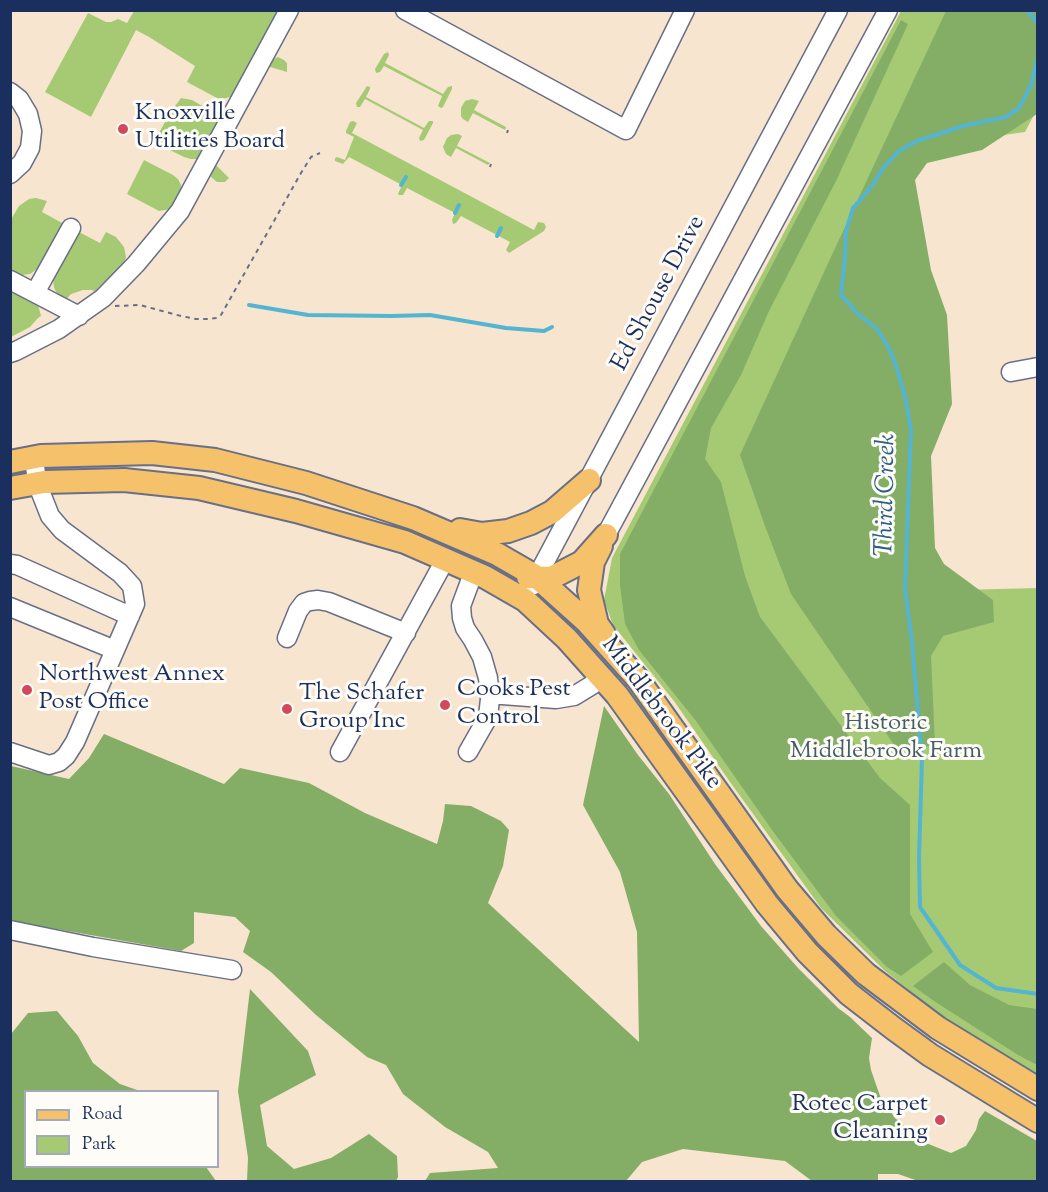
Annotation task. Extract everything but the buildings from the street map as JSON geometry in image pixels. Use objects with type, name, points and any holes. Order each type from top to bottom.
[{"type":"main road","name":"Middlebrook Pike","points":[[10,462],[34,457],[152,453],[215,460],[306,483],[423,522],[497,554],[537,577],[586,621],[637,678],[787,889],[826,935],[866,974],[938,1028],[1038,1089]]},
{"type":"main road","points":[[124,480],[202,476],[264,488],[404,528],[493,568],[519,577],[551,578],[582,562],[606,536]]},
{"type":"main road","name":"Middlebrook Pike","points":[[10,488],[37,483],[124,480],[199,488],[296,511],[405,542],[485,577],[525,600],[567,639],[617,695],[766,904],[807,952],[849,994],[930,1056],[1038,1121]]},
{"type":"main road","points":[[423,522],[482,534],[508,531],[531,524],[552,512],[589,480]]},
{"type":"main road","points":[[606,536],[593,562],[589,590],[597,624],[637,678]]},
{"type":"street","points":[[10,353],[79,316],[103,298],[136,264],[180,211],[289,10]]},
{"type":"street","points":[[405,10],[626,130],[685,10]]},
{"type":"street","name":"Ed Shouse Drive","points":[[525,600],[838,10]]},
{"type":"street","points":[[606,536],[888,10]]},
{"type":"street","points":[[10,92],[19,99],[28,114],[32,131],[30,148],[22,163],[10,174]]},
{"type":"street","points":[[35,293],[71,228]]},
{"type":"street","points":[[10,280],[79,316]]},
{"type":"street","points":[[1011,372],[1038,367]]},
{"type":"street","points":[[10,752],[49,765],[59,762],[66,756],[75,742],[135,604],[132,586],[120,573],[62,530],[50,516],[37,483],[34,457]]},
{"type":"street","points":[[340,752],[445,560]]},
{"type":"street","points":[[10,564],[17,565],[130,616]]},
{"type":"street","points":[[468,752],[488,717],[489,694],[488,678],[482,657],[465,628],[462,618],[461,606],[471,579],[470,571]]},
{"type":"street","points":[[287,638],[298,610],[304,603],[318,600],[329,602],[406,633]]},
{"type":"street","points":[[10,607],[115,650]]},
{"type":"street","points":[[489,694],[556,699],[574,696],[592,685],[599,675]]},
{"type":"street","points":[[10,930],[93,947],[232,970]]},
{"type":"path","points":[[111,304],[116,306],[140,305],[196,319],[208,319],[221,315],[308,161],[320,153]]},
{"type":"green space","points":[[134,11],[278,11],[241,86],[230,97],[217,98],[187,82],[195,66],[136,30],[91,117],[45,92],[88,13],[106,22],[118,19],[127,23]]},
{"type":"green space","name":"Historic Middlebrook Farm","points":[[901,11],[1037,11],[1037,109],[1025,132],[982,138],[901,163],[922,453],[921,591],[1037,588],[1037,1075],[963,1033],[885,971],[821,908],[674,701],[613,625],[604,600],[612,558]]},
{"type":"green space","points":[[946,11],[1037,11],[1037,114],[982,150],[927,163],[915,180],[931,270],[947,315],[952,404],[931,456],[935,548],[944,564],[993,600],[994,622],[943,636],[931,656],[935,745],[899,752],[791,594],[740,455]]},
{"type":"green space","points":[[901,20],[908,24],[837,179],[769,311],[741,375],[711,428],[705,459],[721,482],[745,576],[760,617],[880,778],[910,805],[910,914],[933,952],[901,976],[887,967],[836,916],[772,830],[696,721],[639,650],[625,624],[620,585],[620,554]]},
{"type":"green space","points":[[388,52],[385,63],[443,94],[448,87],[452,86],[443,107],[438,106],[442,96],[384,66],[380,72],[376,73],[375,69],[384,54]]},
{"type":"green space","points":[[278,57],[287,63],[287,72],[267,66],[271,60]]},
{"type":"green space","points":[[367,86],[370,89],[366,97],[424,128],[429,121],[433,121],[424,140],[420,141],[419,138],[423,130],[365,99],[360,107],[357,107],[356,103]]},
{"type":"green space","points":[[181,98],[192,100],[206,108],[213,114],[216,122],[217,126],[199,159],[184,157],[154,142]]},
{"type":"green space","points":[[472,99],[479,101],[474,110],[506,127],[505,130],[473,113],[468,122],[463,119],[461,108],[465,101]]},
{"type":"green space","points":[[350,122],[357,123],[352,133],[534,230],[538,222],[544,223],[546,227],[544,231],[509,253],[506,250],[510,242],[461,216],[453,224],[455,213],[407,188],[403,195],[399,195],[402,185],[349,157],[343,164],[335,161],[337,157],[345,160],[354,137],[346,131]]},
{"type":"green space","points":[[458,134],[462,136],[457,146],[490,163],[488,165],[456,148],[451,157],[446,154],[443,147],[447,138]]},
{"type":"green space","points":[[144,160],[178,179],[182,193],[171,209],[159,211],[127,194]]},
{"type":"green space","points":[[215,164],[229,178],[225,182],[217,182],[211,177]]},
{"type":"green space","points":[[29,199],[47,201],[42,212],[64,224],[40,267],[30,274],[15,274],[11,272],[10,221],[19,206]]},
{"type":"green space","points":[[77,231],[100,243],[106,232],[116,237],[124,247],[126,257],[123,266],[98,292],[83,290],[71,294],[65,301],[54,288],[53,279]]},
{"type":"green space","points":[[10,288],[37,301],[41,316],[30,327],[11,337]]},
{"type":"green space","points":[[604,706],[761,926],[798,968],[872,1038],[869,1058],[871,1070],[880,1096],[895,1118],[921,1141],[951,1153],[966,1146],[985,1111],[1037,1141],[1037,1181],[921,1182],[898,1174],[878,1174],[878,1181],[812,1181],[785,1161],[683,1149],[642,1162],[626,1181],[425,1181],[430,1173],[498,1168],[488,1152],[445,1127],[403,1094],[386,1065],[367,1057],[316,1015],[271,972],[243,952],[250,931],[235,917],[194,912],[194,943],[181,951],[11,921],[11,766],[69,779],[89,758],[104,734],[224,784],[240,768],[309,783],[365,813],[437,844],[445,804],[471,806],[501,821],[509,830],[503,866],[488,903],[639,1042],[637,932],[620,872],[583,805]]},
{"type":"green space","points":[[944,962],[970,985],[1009,1005],[1037,1009],[1037,1065],[913,986]]},
{"type":"green space","points":[[250,989],[308,1051],[316,1075],[260,1105],[267,1146],[294,1169],[331,1158],[369,1134],[397,1156],[398,1177],[396,1181],[247,1181],[248,1158],[238,1091]]},
{"type":"green space","points":[[57,1011],[78,1036],[93,1063],[120,1084],[137,1090],[24,1090],[24,1168],[207,1168],[216,1181],[11,1181],[11,1034],[28,1013]]},
{"type":"waterway","name":"Third Creek","points":[[1027,10],[1038,24]]},
{"type":"waterway","name":"Third Creek","points":[[1038,57],[1031,85],[1019,108],[1006,117],[963,126],[917,141],[899,151],[884,167],[872,186],[853,208],[846,231],[841,295],[859,315],[877,329],[890,350],[905,396],[911,430],[905,589],[922,759],[920,907],[960,965],[996,988],[1038,994]]},
{"type":"waterway","points":[[401,185],[406,177]]},
{"type":"waterway","points":[[455,213],[459,205]]},
{"type":"waterway","points":[[497,236],[501,228]]},
{"type":"waterway","points":[[249,305],[308,315],[430,315],[506,328],[544,331],[552,327]]},
{"type":"place","name":"Knoxville Utilities Board","points":[[123,129]]},
{"type":"place","name":"Northwest Annex Post Office","points":[[27,690]]},
{"type":"place","name":"Cooks Pest Control","points":[[445,705]]},
{"type":"place","name":"The Schafer Group Inc","points":[[287,709]]},
{"type":"place","name":"Rotec Carpet Cleaning","points":[[940,1120]]}]
